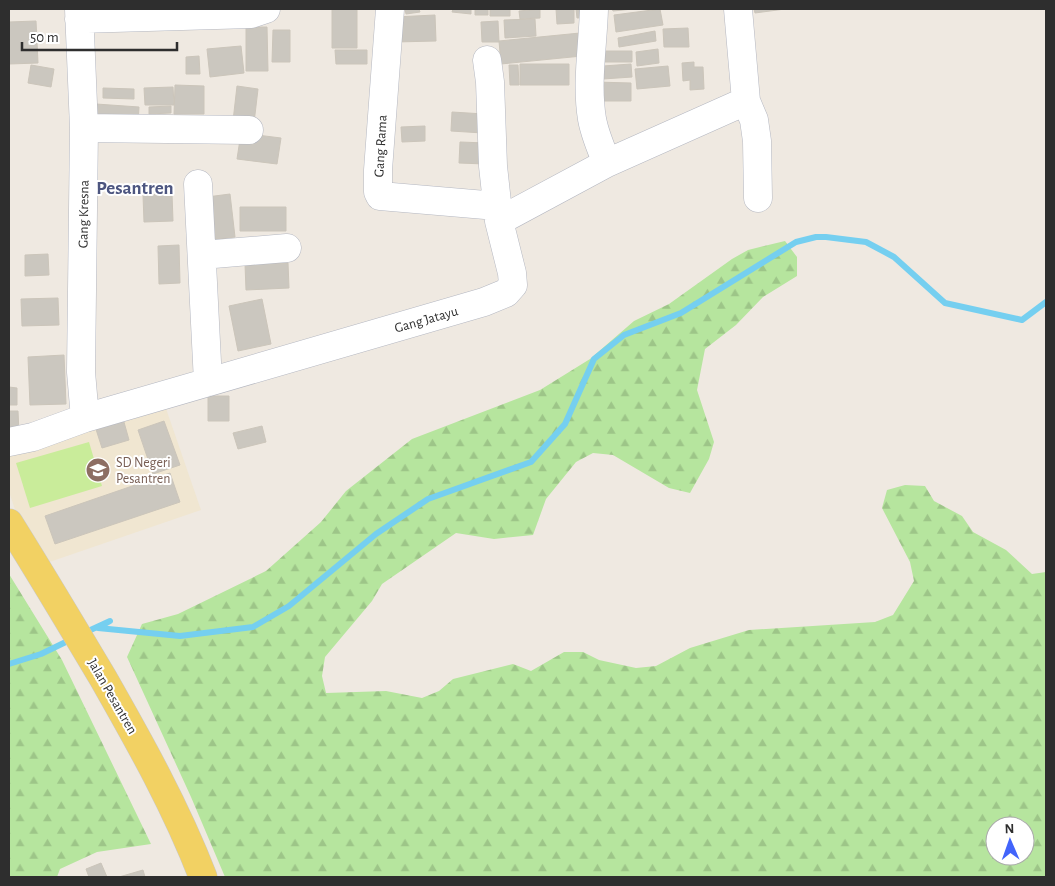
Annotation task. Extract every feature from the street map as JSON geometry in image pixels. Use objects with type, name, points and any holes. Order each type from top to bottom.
[{"type":"main road","name":"Jalan Pesantren","points":[[9,522],[143,747],[172,803],[203,877]]},
{"type":"street","points":[[79,14],[251,14],[266,9]]},
{"type":"street","name":"Gang Rama","points":[[390,9],[378,170],[378,192],[380,196],[498,213]]},
{"type":"street","points":[[594,9],[590,88],[592,118],[596,138],[607,163]]},
{"type":"street","points":[[738,9],[746,102],[754,120],[757,140],[758,198]]},
{"type":"street","name":"Gang Kresna","points":[[79,14],[84,128],[82,372],[85,418]]},
{"type":"street","points":[[487,60],[490,82],[493,166],[498,213],[746,102]]},
{"type":"street","points":[[84,128],[249,130]]},
{"type":"street","points":[[198,184],[208,382]]},
{"type":"street","name":"Gang Jatayu","points":[[9,442],[33,437],[85,418],[458,309],[506,293],[513,284],[498,213]]},
{"type":"street","points":[[202,255],[287,248]]},
{"type":"shaded area","name":"SD Negeri Pesantren","points":[[162,397],[201,510],[35,567],[9,492],[9,449]]},
{"type":"green space","points":[[785,241],[797,257],[797,276],[763,297],[736,325],[705,349],[697,390],[714,442],[709,459],[690,493],[669,488],[613,455],[593,453],[576,462],[546,499],[533,535],[494,539],[456,533],[382,584],[372,601],[325,657],[322,676],[326,693],[386,691],[422,698],[439,691],[453,679],[513,664],[531,671],[564,652],[583,652],[599,660],[636,668],[656,666],[690,648],[749,630],[875,622],[893,615],[914,581],[910,562],[882,508],[887,490],[905,485],[925,486],[934,501],[962,516],[973,532],[1006,550],[1032,574],[1046,572],[1046,877],[225,877],[127,657],[142,624],[178,614],[266,571],[321,522],[346,491],[412,439],[540,390],[590,359],[634,321],[669,304],[732,259],[748,250]]},
{"type":"green space","points":[[89,442],[102,486],[30,508],[16,463]]},
{"type":"green space","points":[[9,574],[62,660],[151,844],[97,852],[60,869],[57,877],[9,877]]},
{"type":"building","points":[[332,9],[357,9],[357,48],[332,48]]},
{"type":"building","points":[[405,9],[419,9],[420,12],[406,14]]},
{"type":"building","points":[[453,9],[471,9],[471,14],[452,12]]},
{"type":"building","points":[[475,9],[488,9],[488,15],[475,15]]},
{"type":"building","points":[[490,9],[510,9],[510,16],[490,16]]},
{"type":"building","points":[[540,9],[540,18],[520,19],[519,11]]},
{"type":"building","points":[[556,9],[574,9],[574,23],[557,24]]},
{"type":"building","points":[[576,9],[591,9],[592,17],[577,18]]},
{"type":"building","points":[[612,9],[633,9],[613,11]]},
{"type":"building","points":[[660,9],[663,25],[616,32],[614,15]]},
{"type":"building","points":[[754,9],[785,9],[755,13]]},
{"type":"building","points":[[435,15],[436,41],[395,42],[395,17]]},
{"type":"building","points":[[535,19],[536,36],[505,38],[504,20]]},
{"type":"building","points":[[36,21],[38,63],[9,64],[9,22]]},
{"type":"building","points":[[498,21],[499,42],[482,42],[481,22]]},
{"type":"building","points":[[246,27],[267,27],[268,71],[246,71]]},
{"type":"building","points":[[688,28],[689,47],[664,47],[663,29]]},
{"type":"building","points":[[273,30],[290,30],[290,62],[272,62]]},
{"type":"building","points":[[655,31],[656,41],[619,47],[618,38]]},
{"type":"building","points":[[580,33],[582,56],[501,64],[499,41]]},
{"type":"building","points":[[241,46],[244,73],[210,77],[207,49]]},
{"type":"building","points":[[658,49],[659,63],[637,66],[636,52]]},
{"type":"building","points":[[335,50],[367,50],[367,64],[336,64]]},
{"type":"building","points":[[602,51],[632,51],[632,62],[602,62]]},
{"type":"building","points":[[199,56],[200,74],[186,74],[186,57]]},
{"type":"building","points":[[694,62],[694,67],[703,67],[704,89],[690,90],[690,80],[683,81],[682,63]]},
{"type":"building","points":[[520,64],[569,64],[569,85],[520,85]]},
{"type":"building","points":[[631,64],[632,77],[603,79],[603,66]]},
{"type":"building","points":[[31,65],[54,69],[51,87],[28,83]]},
{"type":"building","points":[[509,65],[518,65],[519,85],[510,85]]},
{"type":"building","points":[[668,66],[670,86],[637,89],[635,69]]},
{"type":"building","points":[[595,82],[631,83],[631,101],[595,101]]},
{"type":"building","points":[[175,85],[204,86],[204,114],[174,114]]},
{"type":"building","points":[[237,86],[258,89],[254,123],[233,121]]},
{"type":"building","points":[[173,87],[174,105],[145,105],[144,88]]},
{"type":"building","points":[[103,88],[134,89],[134,99],[103,98]]},
{"type":"building","points":[[96,104],[139,107],[138,124],[95,122]]},
{"type":"building","points":[[171,106],[171,113],[149,114],[149,107]]},
{"type":"building","points":[[452,112],[484,114],[483,133],[451,131]]},
{"type":"building","points":[[425,126],[425,141],[402,142],[401,127]]},
{"type":"building","points":[[241,133],[281,138],[277,164],[237,159]]},
{"type":"building","points":[[460,142],[486,143],[485,164],[459,163]]},
{"type":"building","points":[[172,194],[173,221],[144,222],[143,195]]},
{"type":"building","points":[[230,194],[235,237],[211,240],[207,197]]},
{"type":"building","points":[[240,207],[286,207],[286,231],[240,231]]},
{"type":"building","points":[[179,245],[180,283],[159,284],[158,246]]},
{"type":"building","points":[[48,254],[49,275],[25,276],[25,255]]},
{"type":"building","points":[[288,263],[289,288],[246,290],[245,264]]},
{"type":"building","points":[[58,298],[59,325],[22,326],[21,299]]},
{"type":"building","points":[[262,299],[271,344],[238,351],[229,306]]},
{"type":"building","points":[[64,355],[66,404],[30,405],[28,357]]},
{"type":"building","points":[[9,387],[17,388],[17,405],[9,405]]},
{"type":"building","points":[[208,396],[229,396],[229,421],[208,421]]},
{"type":"building","points":[[9,411],[18,411],[19,433],[9,433]]},
{"type":"building","points":[[122,415],[129,440],[102,448],[94,423]]},
{"type":"building","points":[[164,421],[180,465],[153,474],[138,430]]},
{"type":"building","points":[[262,426],[266,442],[238,449],[233,433]]},
{"type":"building","points":[[170,473],[180,502],[55,544],[45,516]]},
{"type":"building","points":[[101,863],[107,877],[89,877],[86,869]]},
{"type":"building","points":[[143,870],[145,877],[119,877]]},
{"type":"waterway","points":[[84,633],[110,621],[98,628],[180,636],[253,627],[289,606],[376,534],[428,499],[531,462],[565,424],[594,359],[624,335],[681,313],[796,242],[816,237],[866,242],[894,257],[945,303],[1022,320],[1046,302]]},
{"type":"waterway","points":[[9,664],[41,654],[72,639]]},
{"type":"place","name":"SD Negeri Pesantren","points":[[98,470]]},
{"type":"district","name":"Pesantren","points":[[135,187]]}]
